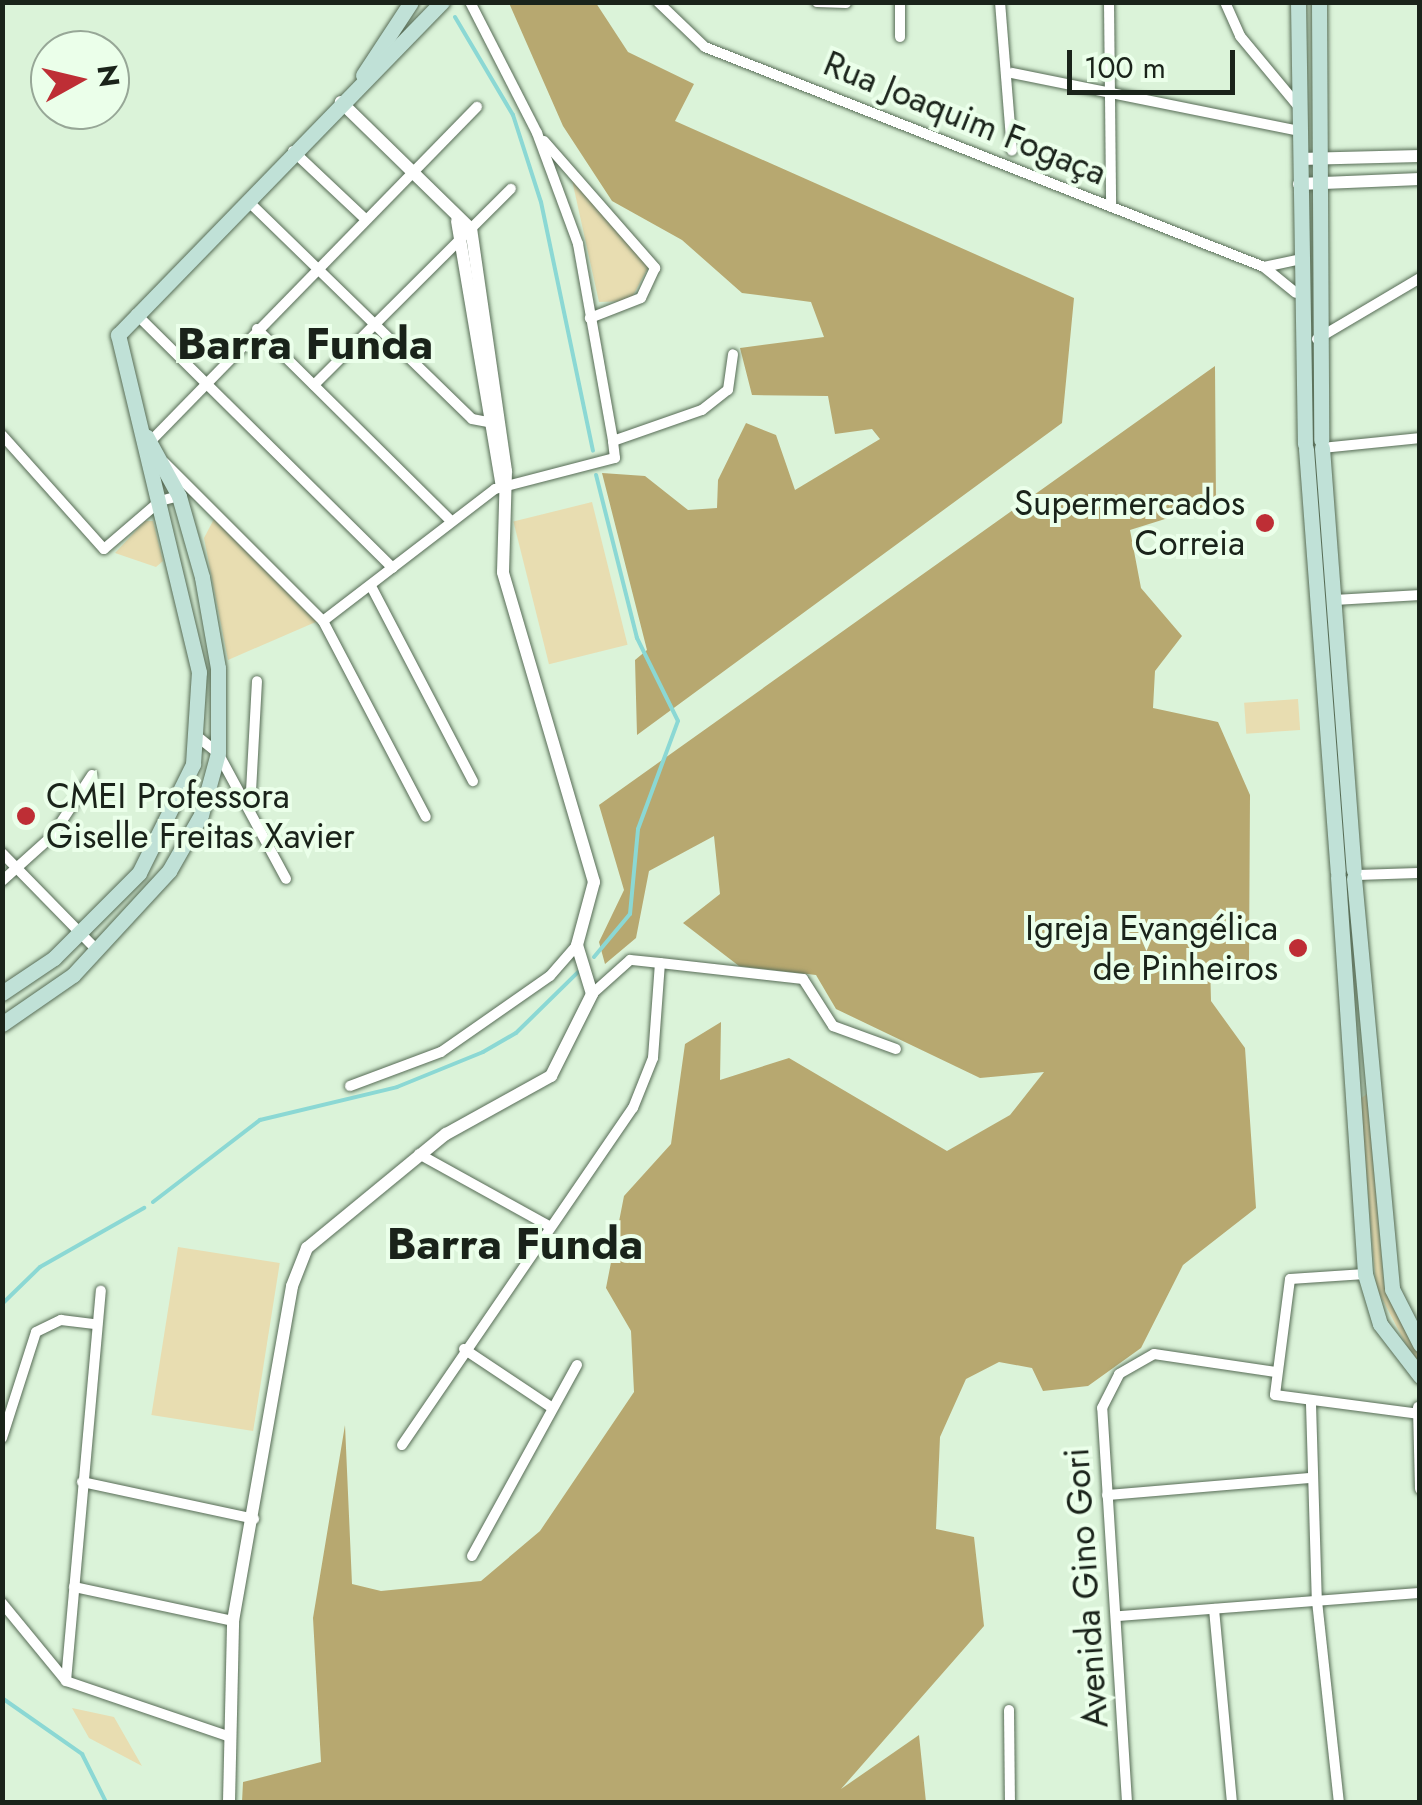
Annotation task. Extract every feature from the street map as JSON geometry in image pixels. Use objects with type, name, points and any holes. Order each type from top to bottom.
[{"type":"main road","points":[[356,87],[411,2]]},
{"type":"main road","points":[[1298,2],[1301,109],[1296,293],[1313,445],[1348,875],[1392,1288],[1420,1344]]},
{"type":"main road","points":[[1320,2],[1313,445],[1336,600],[1365,1274],[1380,1324],[1420,1376]]},
{"type":"main road","points":[[2,1024],[98,951],[135,912],[201,816],[218,753],[218,668],[179,496],[138,425],[115,353],[136,314],[249,202],[341,102],[438,8]]},
{"type":"main road","points":[[2,994],[81,933],[162,842],[198,737],[200,672],[150,448]]},
{"type":"main road","points":[[116,898],[135,912]]},
{"type":"main road","points":[[1354,1086],[1373,1085]]},
{"type":"street","points":[[323,621],[372,588],[448,519],[502,487],[616,458],[578,244],[537,133],[470,2]]},
{"type":"street","name":"Rua Joaquim Fogaça","points":[[658,2],[705,47],[1264,267],[1296,293]]},
{"type":"street","points":[[817,2],[846,3]]},
{"type":"street","points":[[900,2],[900,37]]},
{"type":"street","points":[[1000,2],[1012,73],[1012,151]]},
{"type":"street","points":[[1109,2],[1111,207]]},
{"type":"street","points":[[1226,2],[1240,36],[1301,109]]},
{"type":"street","points":[[1012,73],[1112,89],[1300,131]]},
{"type":"street","points":[[341,102],[466,234],[502,487],[504,572],[594,882],[578,945],[550,976],[441,1052],[350,1086]]},
{"type":"street","points":[[426,816],[323,621],[150,448],[203,382],[477,107]]},
{"type":"street","points":[[537,133],[655,268],[641,298],[590,318]]},
{"type":"street","points":[[293,152],[364,218]]},
{"type":"street","points":[[1300,159],[1420,156]]},
{"type":"street","points":[[1389,158],[1390,181]]},
{"type":"street","points":[[1299,184],[1420,180]]},
{"type":"street","points":[[314,385],[511,188]]},
{"type":"street","points":[[249,202],[374,322],[492,424]]},
{"type":"street","points":[[1264,267],[1297,260]]},
{"type":"street","points":[[1317,340],[1419,283]]},
{"type":"street","points":[[136,314],[392,568]]},
{"type":"street","points":[[257,329],[448,519]]},
{"type":"street","points":[[612,441],[702,410],[728,390],[733,354]]},
{"type":"street","points":[[2,435],[104,549],[160,501],[179,496]]},
{"type":"street","points":[[1313,445],[1420,438]]},
{"type":"street","points":[[372,588],[474,782]]},
{"type":"street","points":[[1336,600],[1420,594]]},
{"type":"street","points":[[250,811],[257,681]]},
{"type":"street","points":[[198,737],[218,753],[286,878]]},
{"type":"street","points":[[2,881],[19,868],[92,776]]},
{"type":"street","points":[[2,853],[98,951]]},
{"type":"street","points":[[1348,875],[1420,873]]},
{"type":"street","points":[[578,945],[592,994]]},
{"type":"street","points":[[230,1802],[228,1736],[233,1621],[292,1286],[308,1248],[419,1154],[550,1076],[592,994],[630,960],[803,979],[833,1026],[896,1050]]},
{"type":"street","points":[[402,1445],[464,1349],[633,1108],[653,1058],[660,963]]},
{"type":"street","points":[[419,1154],[549,1226]]},
{"type":"street","points":[[1365,1274],[1290,1279],[1274,1390],[1311,1404],[1418,1409],[1420,1489]]},
{"type":"street","points":[[66,1681],[94,1324],[102,1291]]},
{"type":"street","points":[[2,1438],[36,1332],[60,1320],[94,1324]]},
{"type":"street","points":[[464,1349],[551,1407]]},
{"type":"street","name":"Avenida Gino Gori","points":[[1127,1802],[1120,1616],[1102,1408],[1120,1374],[1172,1353],[1276,1372]]},
{"type":"street","points":[[472,1556],[577,1365]]},
{"type":"street","points":[[1311,1404],[1310,1478],[1318,1602],[1339,1802]]},
{"type":"street","points":[[1107,1494],[1310,1478]]},
{"type":"street","points":[[82,1482],[254,1519]]},
{"type":"street","points":[[74,1586],[233,1621]]},
{"type":"street","points":[[1120,1616],[1420,1593]]},
{"type":"street","points":[[2,1603],[66,1681],[228,1736]]},
{"type":"street","points":[[1214,1610],[1232,1802]]},
{"type":"street","points":[[1008,1710],[1010,1802]]},
{"type":"shaded area","points":[[509,3],[596,3],[628,52],[694,84],[675,121],[1074,298],[1062,423],[637,735],[635,660],[647,650],[602,473],[645,476],[688,510],[717,508],[718,480],[746,423],[776,435],[795,490],[880,439],[872,429],[835,434],[828,396],[752,395],[740,348],[824,337],[811,302],[742,293],[682,240],[612,201],[563,126]]},
{"type":"shaded area","points":[[572,180],[649,266],[630,301],[599,302]]},
{"type":"shaded area","points":[[1215,366],[1216,503],[1130,530],[1141,588],[1182,636],[1155,671],[1153,708],[1218,722],[1250,795],[1249,961],[1210,963],[1211,1001],[1245,1048],[1256,1208],[1183,1265],[1141,1348],[1088,1386],[1043,1391],[1032,1368],[999,1362],[966,1379],[940,1437],[936,1529],[974,1537],[984,1626],[841,1789],[919,1735],[926,1802],[242,1802],[243,1782],[321,1762],[313,1618],[345,1425],[352,1584],[381,1591],[481,1581],[540,1531],[634,1392],[631,1331],[606,1288],[624,1196],[671,1144],[685,1044],[721,1022],[720,1080],[789,1058],[947,1151],[1010,1115],[1044,1072],[980,1078],[836,1009],[816,975],[739,966],[683,923],[720,894],[714,836],[649,871],[636,938],[605,964],[599,942],[624,890],[599,805]]},
{"type":"shaded area","points":[[592,502],[628,645],[549,664],[513,522]]},
{"type":"shaded area","points":[[215,517],[318,621],[228,660],[204,538]]},
{"type":"shaded area","points":[[145,521],[153,521],[163,561],[156,567],[115,553]]},
{"type":"shaded area","points":[[1298,699],[1300,730],[1246,734],[1244,703]]},
{"type":"shaded area","points":[[1367,1094],[1384,1285],[1419,1351],[1419,1369],[1376,1287],[1360,1099]]},
{"type":"shaded area","points":[[178,1247],[280,1263],[253,1431],[151,1415]]},
{"type":"shaded area","points":[[72,1708],[114,1717],[142,1766],[89,1738]]},
{"type":"waterway","points":[[455,17],[513,115],[541,202],[593,451]]},
{"type":"waterway","points":[[594,957],[630,914],[638,829],[678,721],[637,638],[596,475]]},
{"type":"waterway","points":[[153,1202],[260,1120],[397,1087],[483,1052],[516,1033],[579,971]]},
{"type":"waterway","points":[[2,1304],[40,1267],[144,1208]]},
{"type":"waterway","points":[[2,1698],[82,1754],[106,1802]]},
{"type":"place","name":"Supermercados Correia","points":[[1265,523]]},
{"type":"place","name":"CMEI Professora Giselle Freitas Xavier","points":[[26,816]]},
{"type":"place","name":"Igreja Evangélica de Pinheiros","points":[[1298,948]]},
{"type":"district","name":"Barra Funda","points":[[305,344]]},
{"type":"district","name":"Barra Funda","points":[[515,1244]]}]
